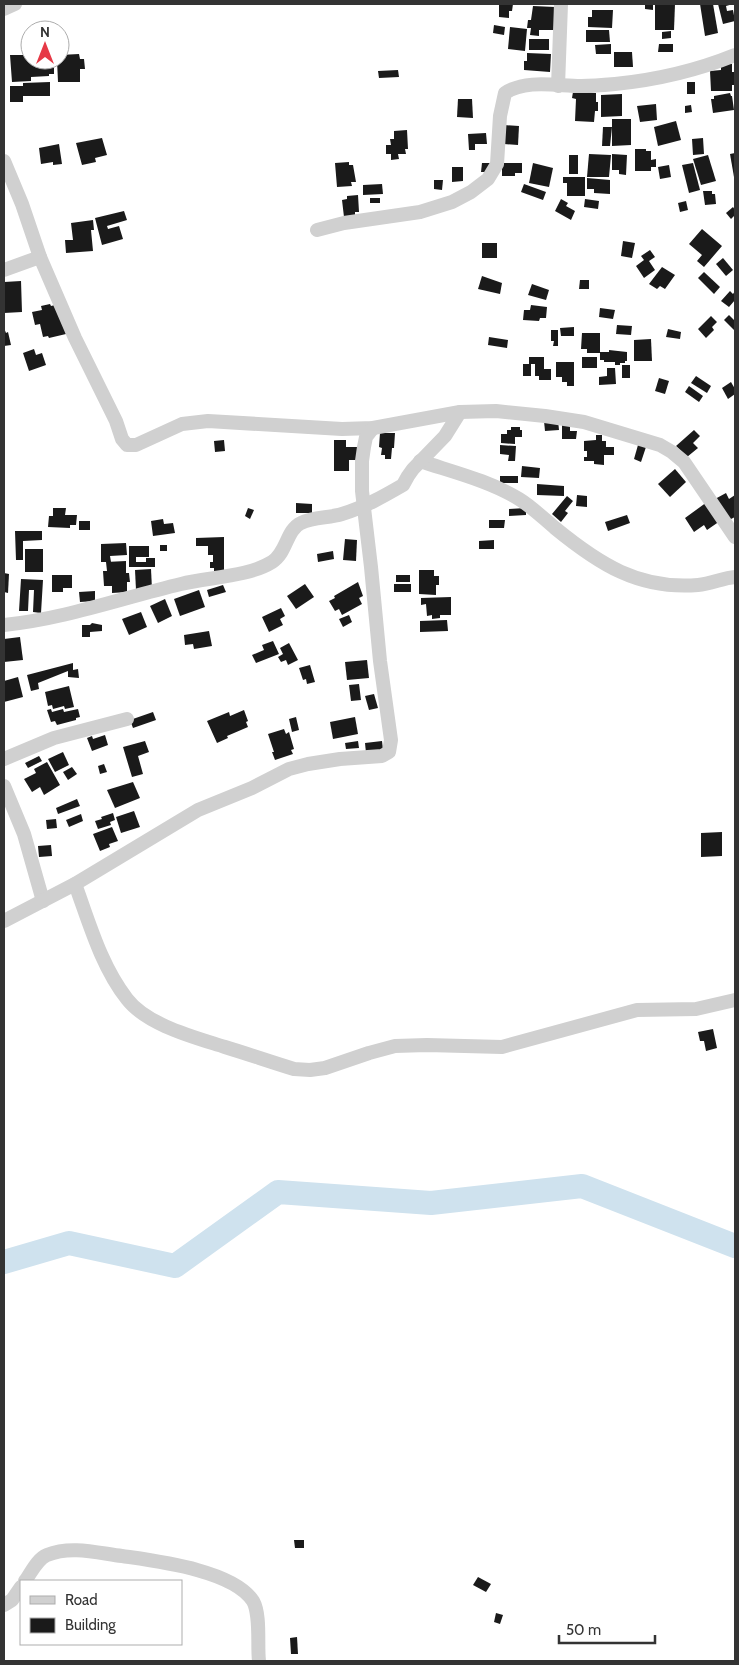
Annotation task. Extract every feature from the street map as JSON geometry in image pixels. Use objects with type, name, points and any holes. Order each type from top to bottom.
[{"type":"street","points":[[4,9],[15,4]]},
{"type":"street","points":[[558,86],[561,4]]},
{"type":"street","points":[[317,230],[354,222],[420,212],[452,202],[471,192],[488,179],[497,164],[500,116],[505,93],[512,88],[521,86],[582,86],[638,81],[694,68],[735,55]]},
{"type":"street","points":[[4,160],[22,204],[40,257],[75,338],[116,421],[122,439],[127,445],[136,445],[182,424],[208,421],[342,429],[373,428],[460,412],[496,411],[545,416],[584,422],[660,445],[672,452],[684,462],[735,537]]},
{"type":"street","points":[[4,270],[40,257]]},
{"type":"street","points":[[4,625],[62,616],[167,587],[202,579],[234,575],[265,565],[278,557],[291,534],[300,524],[343,514],[364,506],[404,485],[408,475],[445,436],[460,412]]},
{"type":"street","points":[[4,921],[75,884],[198,810],[252,788],[289,769],[340,758],[382,756],[389,752],[391,740],[380,661],[364,506],[362,461],[366,438],[373,428]]},
{"type":"street","points":[[420,461],[506,492],[521,500],[591,555],[622,574],[652,582],[687,586],[706,584],[735,577]]},
{"type":"street","points":[[4,759],[54,738],[127,719]]},
{"type":"street","points":[[4,786],[24,834],[43,901]]},
{"type":"street","points":[[75,884],[97,943],[112,975],[127,1000],[154,1020],[187,1034],[294,1069],[310,1070],[325,1068],[395,1046],[502,1047],[637,1010],[696,1009],[735,1000]]},
{"type":"street","points":[[26,1580],[42,1558],[48,1555],[73,1551],[89,1551],[182,1565],[209,1574],[226,1580],[247,1594],[253,1602],[257,1611],[259,1661]]},
{"type":"street","points":[[4,1605],[12,1600],[20,1588]]},
{"type":"building","points":[[499,4],[513,4],[512,11],[509,11],[509,18],[499,17]]},
{"type":"building","points":[[645,4],[653,4],[653,10],[645,9]]},
{"type":"building","points":[[655,4],[675,4],[674,30],[655,30]]},
{"type":"building","points":[[700,4],[713,4],[718,33],[705,36]]},
{"type":"building","points":[[718,4],[733,4],[726,6],[727,11],[733,10],[735,21],[723,24]]},
{"type":"building","points":[[533,6],[555,7],[554,30],[539,30],[539,36],[530,35],[531,28],[527,28],[528,20],[531,20]]},
{"type":"building","points":[[592,10],[613,10],[612,28],[588,27],[588,17],[592,17]]},
{"type":"building","points":[[494,25],[505,27],[504,35],[493,33]]},
{"type":"building","points":[[510,27],[527,29],[525,51],[508,49]]},
{"type":"building","points":[[586,30],[609,30],[610,42],[586,42]]},
{"type":"building","points":[[671,31],[671,38],[662,39],[662,32]]},
{"type":"building","points":[[529,39],[549,39],[549,50],[529,50]]},
{"type":"building","points":[[611,44],[611,54],[596,54],[595,45]]},
{"type":"building","points":[[659,44],[673,44],[673,52],[658,52]]},
{"type":"building","points":[[614,52],[632,52],[633,67],[614,67]]},
{"type":"building","points":[[527,53],[551,54],[550,72],[524,70],[524,61],[527,61]]},
{"type":"building","points":[[70,54],[79,54],[80,59],[84,59],[85,69],[80,69],[80,82],[58,82],[57,70],[70,70]]},
{"type":"building","points":[[10,55],[20,55],[20,70],[54,70],[54,74],[49,74],[49,76],[31,77],[31,81],[12,82]]},
{"type":"building","points":[[721,64],[732,64],[732,72],[735,72],[735,85],[732,85],[732,91],[711,91],[710,71],[721,70]]},
{"type":"building","points":[[398,70],[399,77],[379,78],[378,71]]},
{"type":"building","points":[[50,82],[50,96],[23,96],[23,102],[10,102],[10,86],[23,86],[23,83]]},
{"type":"building","points":[[687,82],[695,82],[695,94],[687,94]]},
{"type":"building","points":[[573,92],[596,93],[598,111],[595,111],[594,122],[575,121],[576,99],[572,98]]},
{"type":"building","points":[[730,93],[734,110],[713,113],[711,99],[714,99],[714,96]]},
{"type":"building","points":[[622,94],[622,116],[601,117],[601,95]]},
{"type":"building","points":[[458,99],[472,99],[473,118],[457,117]]},
{"type":"building","points":[[656,104],[657,120],[640,122],[637,106]]},
{"type":"building","points":[[691,105],[692,112],[685,113],[685,106]]},
{"type":"building","points":[[612,119],[631,119],[631,145],[612,146]]},
{"type":"building","points":[[676,121],[681,140],[658,146],[654,127]]},
{"type":"building","points":[[504,125],[519,126],[518,145],[504,144]]},
{"type":"building","points":[[603,127],[612,127],[610,146],[602,146]]},
{"type":"building","points":[[407,130],[408,149],[405,149],[406,154],[398,154],[399,159],[391,160],[391,154],[386,154],[386,145],[391,145],[390,139],[394,139],[394,131]]},
{"type":"building","points":[[486,133],[487,144],[475,144],[475,150],[469,150],[468,134]]},
{"type":"building","points":[[102,138],[107,155],[95,158],[96,162],[82,165],[76,143]]},
{"type":"building","points":[[703,138],[704,154],[693,155],[692,139]]},
{"type":"building","points":[[59,144],[62,164],[53,165],[53,162],[41,164],[39,148]]},
{"type":"building","points":[[635,149],[651,151],[651,160],[656,159],[656,167],[651,167],[651,171],[635,171]]},
{"type":"building","points":[[735,153],[735,177],[734,177],[730,154]]},
{"type":"building","points":[[589,154],[611,155],[609,177],[587,177]]},
{"type":"building","points":[[612,154],[627,155],[626,175],[619,174],[619,170],[612,170]]},
{"type":"building","points":[[569,155],[578,155],[578,174],[569,174]]},
{"type":"building","points":[[708,155],[716,181],[701,185],[693,159]]},
{"type":"building","points":[[349,162],[349,165],[353,165],[356,182],[351,182],[352,186],[337,187],[335,163]]},
{"type":"building","points":[[482,163],[490,163],[490,172],[481,172]]},
{"type":"building","points":[[502,163],[522,163],[522,173],[515,173],[515,176],[502,176]]},
{"type":"building","points":[[533,163],[553,168],[549,187],[529,183]]},
{"type":"building","points":[[693,163],[700,190],[689,193],[682,165]]},
{"type":"building","points":[[669,165],[671,177],[660,179],[658,167]]},
{"type":"building","points":[[452,167],[463,167],[463,181],[452,182]]},
{"type":"building","points":[[563,177],[585,177],[585,196],[567,196],[567,183],[563,183]]},
{"type":"building","points":[[587,178],[610,180],[610,194],[594,193],[594,189],[587,189]]},
{"type":"building","points":[[434,180],[443,180],[442,190],[434,189]]},
{"type":"building","points":[[382,184],[383,194],[363,195],[363,185]]},
{"type":"building","points":[[524,184],[546,192],[543,200],[521,192]]},
{"type":"building","points":[[703,191],[712,191],[712,194],[715,194],[716,204],[705,205]]},
{"type":"building","points":[[358,195],[359,212],[355,212],[355,216],[344,217],[342,200],[347,199],[347,196]]},
{"type":"building","points":[[370,198],[380,198],[380,203],[370,203]]},
{"type":"building","points":[[561,199],[568,203],[566,206],[575,211],[571,220],[555,211]]},
{"type":"building","points":[[585,199],[599,201],[598,209],[584,207]]},
{"type":"building","points":[[686,201],[688,210],[680,212],[678,203]]},
{"type":"building","points":[[733,207],[735,215],[731,219],[726,213]]},
{"type":"building","points":[[124,211],[127,220],[107,226],[108,229],[119,226],[123,239],[102,245],[95,218]]},
{"type":"building","points":[[93,220],[94,230],[91,230],[93,251],[66,253],[65,240],[73,240],[71,223]]},
{"type":"building","points":[[702,229],[722,246],[704,267],[697,261],[702,255],[689,244]]},
{"type":"building","points":[[623,241],[635,243],[632,258],[621,256]]},
{"type":"building","points":[[482,243],[497,243],[497,258],[482,258]]},
{"type":"building","points":[[650,250],[655,257],[649,261],[655,270],[644,278],[636,266],[644,260],[641,256]]},
{"type":"building","points":[[723,258],[733,270],[726,276],[716,264]]},
{"type":"building","points":[[662,267],[675,275],[665,289],[660,286],[657,289],[649,284]]},
{"type":"building","points":[[704,272],[720,287],[714,294],[698,278]]},
{"type":"building","points":[[482,276],[502,283],[500,294],[478,289]]},
{"type":"building","points":[[580,280],[589,280],[589,289],[579,289]]},
{"type":"building","points":[[21,281],[22,312],[4,313],[4,282]]},
{"type":"building","points":[[532,284],[549,290],[546,300],[528,295]]},
{"type":"building","points":[[730,291],[733,294],[735,291],[735,300],[729,307],[721,301]]},
{"type":"building","points":[[50,304],[51,306],[59,304],[66,334],[49,338],[48,336],[43,337],[40,324],[35,325],[32,312],[42,310],[41,306]]},
{"type":"building","points":[[531,305],[547,307],[546,318],[540,318],[539,321],[523,320],[524,310],[530,310]]},
{"type":"building","points":[[600,308],[615,310],[613,319],[599,317]]},
{"type":"building","points":[[729,315],[735,321],[735,331],[724,320]]},
{"type":"building","points":[[711,316],[717,322],[712,327],[714,330],[706,338],[698,329]]},
{"type":"building","points":[[617,325],[632,326],[631,335],[616,334]]},
{"type":"building","points":[[574,327],[574,336],[561,336],[560,328]]},
{"type":"building","points":[[4,328],[6,333],[8,332],[11,345],[4,346]]},
{"type":"building","points":[[668,329],[681,332],[680,339],[666,337]]},
{"type":"building","points":[[551,330],[558,330],[558,346],[553,346],[554,341],[551,341]]},
{"type":"building","points":[[582,333],[600,333],[600,353],[587,353],[587,349],[581,349]]},
{"type":"building","points":[[489,337],[508,340],[507,348],[488,345]]},
{"type":"building","points":[[651,339],[652,361],[634,361],[634,340]]},
{"type":"building","points":[[34,349],[36,355],[42,353],[46,365],[29,371],[23,353]]},
{"type":"building","points":[[609,350],[627,352],[627,361],[620,363],[620,365],[615,365],[615,362],[600,360],[600,352],[609,352]]},
{"type":"building","points":[[529,357],[544,357],[544,369],[551,369],[551,380],[539,380],[539,376],[535,376],[535,364],[529,364]]},
{"type":"building","points":[[582,357],[597,357],[597,368],[582,368]]},
{"type":"building","points":[[556,362],[574,362],[574,386],[567,386],[567,382],[562,382],[562,377],[556,377]]},
{"type":"building","points":[[523,364],[531,364],[531,376],[523,376]]},
{"type":"building","points":[[622,365],[630,365],[630,378],[622,378]]},
{"type":"building","points":[[607,368],[615,368],[616,384],[599,385],[599,377],[607,376]]},
{"type":"building","points":[[696,376],[711,386],[707,393],[691,383]]},
{"type":"building","points":[[659,378],[669,381],[665,394],[655,391]]},
{"type":"building","points":[[731,382],[735,389],[735,394],[728,399],[722,388]]},
{"type":"building","points":[[689,386],[703,396],[699,402],[685,392]]},
{"type":"building","points":[[558,420],[559,430],[545,431],[544,421]]},
{"type":"building","points":[[562,423],[570,423],[570,431],[577,431],[576,439],[562,439]]},
{"type":"building","points":[[511,427],[520,427],[522,437],[515,437],[515,444],[501,443],[501,434],[507,434],[507,430],[511,430]]},
{"type":"building","points":[[694,430],[700,436],[693,443],[698,448],[687,457],[676,446]]},
{"type":"building","points":[[380,433],[395,433],[391,459],[385,459],[385,455],[381,455],[382,448],[379,447]]},
{"type":"building","points":[[596,435],[602,435],[602,441],[606,441],[606,447],[614,447],[614,455],[604,455],[604,465],[594,464],[594,461],[584,461],[584,457],[587,457],[587,451],[584,451],[584,441],[596,440]]},
{"type":"building","points":[[224,440],[225,451],[215,452],[214,441]]},
{"type":"building","points":[[334,440],[346,440],[346,447],[359,447],[359,460],[349,460],[349,471],[334,471]]},
{"type":"building","points":[[500,445],[516,446],[515,461],[508,461],[509,455],[500,454]]},
{"type":"building","points":[[638,445],[646,447],[641,462],[634,459]]},
{"type":"building","points":[[522,466],[540,468],[539,478],[521,477]]},
{"type":"building","points":[[675,469],[686,482],[670,497],[658,484]]},
{"type":"building","points":[[500,476],[518,476],[518,483],[500,483]]},
{"type":"building","points":[[537,484],[564,486],[564,496],[537,495]]},
{"type":"building","points":[[726,493],[729,499],[735,495],[735,517],[727,521],[715,499]]},
{"type":"building","points":[[577,495],[587,496],[587,507],[576,506]]},
{"type":"building","points":[[567,496],[573,501],[565,511],[568,513],[561,522],[552,514]]},
{"type":"building","points":[[707,502],[720,521],[707,530],[704,525],[694,532],[685,518]]},
{"type":"building","points":[[296,503],[312,504],[312,513],[296,513]]},
{"type":"building","points":[[53,508],[66,508],[65,515],[77,515],[76,525],[70,525],[70,528],[48,527],[49,516],[53,516]]},
{"type":"building","points":[[248,508],[254,510],[250,519],[245,516]]},
{"type":"building","points":[[526,508],[526,515],[509,516],[509,509]]},
{"type":"building","points":[[627,515],[630,523],[608,531],[605,522]]},
{"type":"building","points":[[163,519],[164,524],[173,523],[175,533],[153,536],[151,521]]},
{"type":"building","points":[[489,520],[505,520],[504,528],[489,528]]},
{"type":"building","points":[[79,521],[90,521],[90,530],[79,530]]},
{"type":"building","points":[[15,531],[42,531],[42,540],[23,541],[23,560],[16,560]]},
{"type":"building","points":[[224,537],[224,572],[214,572],[214,568],[210,568],[210,562],[213,562],[213,555],[208,555],[208,546],[196,546],[196,538]]},
{"type":"building","points":[[345,539],[357,540],[356,561],[343,560]]},
{"type":"building","points":[[494,540],[494,549],[479,549],[479,541]]},
{"type":"building","points":[[126,543],[127,555],[110,556],[111,562],[101,562],[101,544]]},
{"type":"building","points":[[160,545],[167,545],[167,551],[160,551]]},
{"type":"building","points":[[129,546],[149,546],[149,557],[136,557],[136,562],[146,562],[146,558],[155,558],[155,567],[129,567]]},
{"type":"building","points":[[25,549],[43,549],[43,572],[25,572]]},
{"type":"building","points":[[333,551],[334,559],[318,562],[317,554]]},
{"type":"building","points":[[126,561],[126,573],[129,573],[130,582],[127,582],[127,592],[112,593],[112,586],[104,586],[103,571],[107,571],[106,562]]},
{"type":"building","points":[[151,569],[152,589],[136,590],[135,570]]},
{"type":"building","points":[[419,570],[434,570],[434,576],[439,576],[439,585],[436,585],[436,595],[419,594]]},
{"type":"building","points":[[4,573],[9,574],[8,593],[4,592]]},
{"type":"building","points":[[52,575],[72,575],[72,588],[63,588],[63,592],[52,592]]},
{"type":"building","points":[[396,575],[410,575],[410,582],[396,582]]},
{"type":"building","points":[[21,579],[43,580],[41,613],[33,612],[34,590],[29,590],[28,611],[19,611]]},
{"type":"building","points":[[358,582],[363,596],[359,598],[362,604],[342,615],[339,609],[335,611],[329,601]]},
{"type":"building","points":[[305,584],[314,597],[296,609],[287,596]]},
{"type":"building","points":[[394,584],[411,584],[411,592],[394,592]]},
{"type":"building","points":[[223,585],[226,592],[209,597],[207,590]]},
{"type":"building","points":[[199,590],[205,607],[180,616],[174,599]]},
{"type":"building","points":[[95,591],[95,601],[80,602],[79,592]]},
{"type":"building","points":[[451,597],[451,615],[440,615],[440,618],[432,619],[432,615],[427,616],[426,604],[421,605],[421,598]]},
{"type":"building","points":[[165,599],[172,616],[158,623],[150,606]]},
{"type":"building","points":[[281,608],[285,616],[280,619],[283,625],[269,632],[262,617]]},
{"type":"building","points":[[141,612],[147,627],[129,635],[122,619]]},
{"type":"building","points":[[349,615],[352,622],[343,627],[339,619]]},
{"type":"building","points":[[447,620],[448,631],[420,632],[420,621]]},
{"type":"building","points":[[92,623],[102,625],[102,631],[90,632],[90,637],[82,637],[82,625],[90,625]]},
{"type":"building","points":[[209,631],[212,646],[194,649],[193,644],[185,645],[184,635]]},
{"type":"building","points":[[20,637],[23,660],[4,662],[4,639]]},
{"type":"building","points":[[273,641],[279,654],[256,663],[252,655],[264,650],[262,645]]},
{"type":"building","points":[[289,643],[298,660],[288,665],[286,660],[281,662],[278,657],[283,654],[280,648]]},
{"type":"building","points":[[367,660],[369,678],[347,680],[345,662]]},
{"type":"building","points":[[73,663],[73,670],[78,669],[79,678],[68,677],[68,671],[38,683],[39,689],[31,691],[27,675]]},
{"type":"building","points":[[310,665],[315,682],[307,684],[306,679],[303,680],[299,668]]},
{"type":"building","points":[[18,677],[23,697],[4,702],[4,681]]},
{"type":"building","points":[[359,684],[361,700],[351,701],[349,685]]},
{"type":"building","points":[[69,686],[74,707],[65,709],[64,706],[53,709],[52,705],[48,706],[45,692]]},
{"type":"building","points":[[374,694],[378,708],[369,710],[365,696]]},
{"type":"building","points":[[51,709],[52,712],[63,709],[64,712],[78,709],[80,717],[76,718],[76,720],[57,725],[55,721],[51,722],[47,710]]},
{"type":"building","points":[[244,710],[248,727],[227,736],[228,738],[217,743],[207,721],[229,712],[230,716]]},
{"type":"building","points":[[153,712],[156,720],[133,728],[130,720]]},
{"type":"building","points":[[296,717],[299,730],[292,732],[289,719]]},
{"type":"building","points":[[355,717],[358,734],[333,739],[330,722]]},
{"type":"building","points":[[284,729],[286,734],[289,732],[294,749],[291,750],[293,754],[275,760],[268,734]]},
{"type":"building","points":[[105,735],[108,745],[92,751],[87,738],[92,736],[93,739]]},
{"type":"building","points":[[145,741],[149,752],[138,756],[143,774],[132,777],[123,747]]},
{"type":"building","points":[[358,741],[359,748],[346,749],[345,743]]},
{"type":"building","points":[[382,741],[383,750],[366,753],[365,743]]},
{"type":"building","points":[[63,752],[69,765],[55,772],[48,759]]},
{"type":"building","points":[[39,756],[42,761],[28,768],[25,763]]},
{"type":"building","points":[[47,762],[60,785],[44,795],[40,787],[32,792],[24,779],[36,773],[34,769]]},
{"type":"building","points":[[104,764],[107,772],[100,774],[98,766]]},
{"type":"building","points":[[72,767],[77,774],[68,780],[63,772]]},
{"type":"building","points":[[133,782],[140,798],[115,808],[107,790]]},
{"type":"building","points":[[77,799],[80,806],[58,814],[56,808]]},
{"type":"building","points":[[134,811],[140,827],[121,833],[116,817]]},
{"type":"building","points":[[113,813],[115,820],[110,822],[111,825],[98,829],[95,821]]},
{"type":"building","points":[[81,814],[83,821],[69,827],[66,820]]},
{"type":"building","points":[[56,819],[57,828],[47,829],[46,820]]},
{"type":"building","points":[[112,827],[118,841],[109,844],[110,847],[100,851],[93,834]]},
{"type":"building","points":[[722,832],[722,856],[701,857],[701,833]]},
{"type":"building","points":[[51,845],[52,856],[39,857],[38,846]]},
{"type":"building","points":[[713,1029],[717,1048],[706,1051],[704,1041],[700,1041],[698,1032]]},
{"type":"building","points":[[294,1540],[304,1540],[304,1548],[295,1548]]},
{"type":"building","points":[[478,1577],[491,1584],[486,1592],[473,1585]]},
{"type":"building","points":[[496,1613],[503,1615],[500,1624],[494,1622]]},
{"type":"building","points":[[297,1637],[298,1654],[291,1654],[290,1638]]},
{"type":"waterway","points":[[4,1262],[69,1243],[175,1266],[278,1192],[431,1203],[582,1186],[735,1246]]}]
